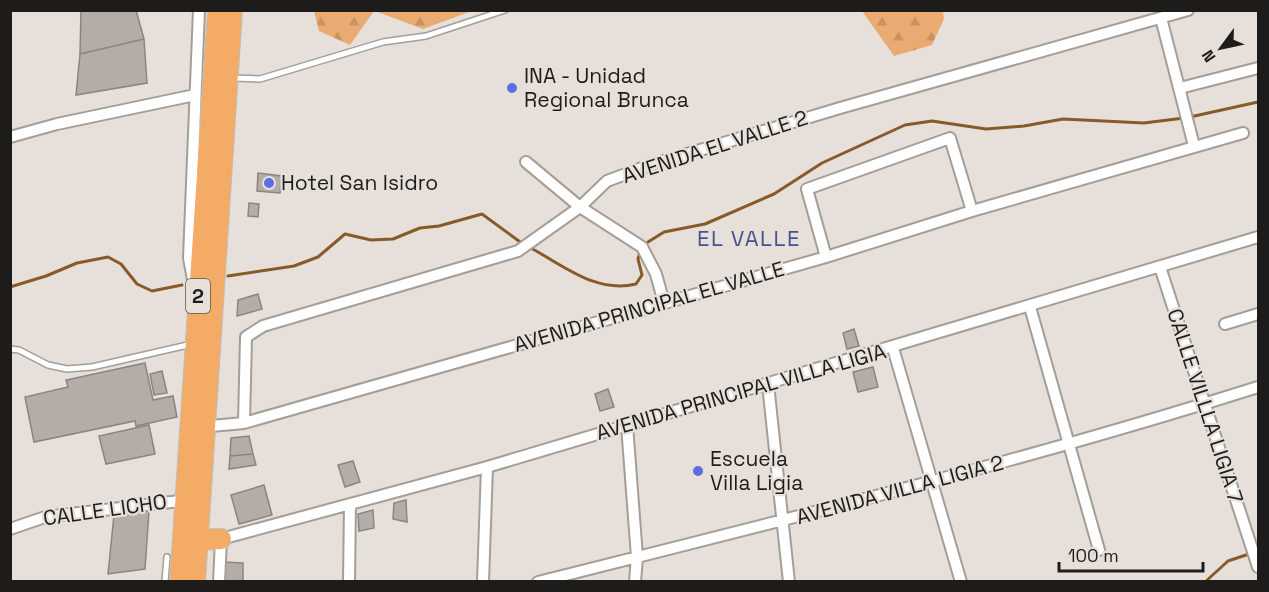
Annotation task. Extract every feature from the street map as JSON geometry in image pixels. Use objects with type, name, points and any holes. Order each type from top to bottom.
[{"type":"highway","name":"2","points":[[180,582],[190,539],[194,500],[227,78],[213,11]]},
{"type":"highway","name":"2","points":[[198,427],[196,343],[213,11]]},
{"type":"highway","name":"2","points":[[190,539],[195,582]]},
{"type":"highway","points":[[190,539],[221,539]]},
{"type":"street","name":"AVENIDA EL VALLE 2","points":[[244,423],[244,349],[246,337],[251,332],[520,249],[580,207],[607,181],[646,165],[1188,10]]},
{"type":"street","points":[[198,298],[191,278],[189,258],[195,95],[213,11]]},
{"type":"street","points":[[1161,18],[1194,146]]},
{"type":"street","points":[[1179,88],[1258,68]]},
{"type":"street","points":[[10,137],[57,124],[195,95]]},
{"type":"street","name":"AVENIDA PRINCIPAL EL VALLE","points":[[198,427],[244,423],[826,257],[972,211],[1194,146],[1243,134]]},
{"type":"street","points":[[826,257],[807,189],[950,138],[972,211]]},
{"type":"street","points":[[526,162],[580,207],[642,247],[656,274],[664,303]]},
{"type":"street","name":"AVENIDA PRINCIPAL VILLA LIGIA","points":[[221,539],[487,467],[893,348],[1258,237]]},
{"type":"street","name":"CALLE VILLLA LIGIA 7","points":[[1160,267],[1257,563]]},
{"type":"street","points":[[1030,307],[1099,550]]},
{"type":"street","points":[[1225,324],[1258,314]]},
{"type":"street","points":[[893,348],[961,582]]},
{"type":"street","points":[[768,384],[789,582]]},
{"type":"street","name":"AVENIDA VILLA LIGIA 2","points":[[538,582],[933,482],[1069,445],[1258,387]]},
{"type":"street","points":[[627,425],[637,557],[635,582]]},
{"type":"street","points":[[483,582],[487,467]]},
{"type":"street","name":"CALLE LICHO","points":[[10,529],[45,517],[194,500]]},
{"type":"street","points":[[349,582],[350,504]]},
{"type":"street","points":[[219,582],[221,539]]},
{"type":"lane","points":[[227,78],[260,79],[382,42],[426,36],[505,10]]},
{"type":"lane","points":[[10,349],[19,350],[48,365],[67,369],[92,367],[196,343]]},
{"type":"lane","points":[[165,582],[167,557]]},
{"type":"green space","points":[[314,10],[374,11],[350,45],[319,31]]},
{"type":"green space","points":[[375,11],[472,11],[423,29]]},
{"type":"green space","points":[[862,11],[943,11],[944,19],[932,45],[894,56]]},
{"type":"building","points":[[81,10],[136,10],[144,39],[80,54]]},
{"type":"building","points":[[144,39],[147,83],[76,95],[80,54]]},
{"type":"building","name":"Hotel San Isidro","points":[[258,173],[282,176],[280,193],[257,191]]},
{"type":"building","points":[[249,203],[259,204],[258,217],[248,216]]},
{"type":"building","points":[[258,294],[262,309],[237,316],[238,300]]},
{"type":"building","points":[[854,329],[859,346],[847,349],[843,333]]},
{"type":"building","points":[[145,363],[153,400],[173,396],[177,417],[136,426],[135,421],[34,442],[25,397],[68,387],[66,380]]},
{"type":"building","points":[[873,367],[878,387],[858,392],[853,372]]},
{"type":"building","points":[[162,371],[167,393],[154,395],[150,374]]},
{"type":"building","points":[[608,389],[614,407],[600,411],[595,394]]},
{"type":"building","points":[[149,425],[155,454],[106,464],[99,436]]},
{"type":"building","points":[[249,436],[253,454],[230,456],[231,438]]},
{"type":"building","points":[[253,454],[256,465],[229,469],[230,456]]},
{"type":"building","points":[[353,461],[360,482],[345,487],[338,465]]},
{"type":"building","points":[[264,485],[272,515],[239,524],[231,495]]},
{"type":"building","points":[[406,500],[407,522],[393,519],[394,503]]},
{"type":"building","points":[[373,510],[374,528],[359,531],[358,514]]},
{"type":"building","points":[[149,511],[145,569],[108,574],[114,515]]},
{"type":"building","points":[[223,562],[243,563],[243,582],[223,582]]},
{"type":"waterway","points":[[1190,117],[1258,102]]},
{"type":"waterway","points":[[648,242],[664,232],[705,224],[774,194],[822,163],[905,125],[932,121],[986,129],[1024,126],[1063,119],[1144,123],[1184,118]]},
{"type":"waterway","points":[[228,276],[294,266],[318,257],[345,234],[371,240],[393,239],[420,228],[439,226],[482,214],[523,244]]},
{"type":"waterway","points":[[529,247],[580,276],[607,285],[621,286],[636,284],[642,275],[638,259],[640,252]]},
{"type":"waterway","points":[[10,287],[77,263],[108,257],[121,264],[137,284],[152,291],[182,285]]},
{"type":"waterway","points":[[1205,582],[1228,561],[1258,551]]},
{"type":"place","name":"INA - Unidad Regional Brunca","points":[[512,88]]},
{"type":"place","name":"Hotel San Isidro","points":[[269,183]]},
{"type":"place","name":"Escuela Villa Ligia","points":[[698,471]]},
{"type":"district","name":"EL VALLE","points":[[749,238]]}]
